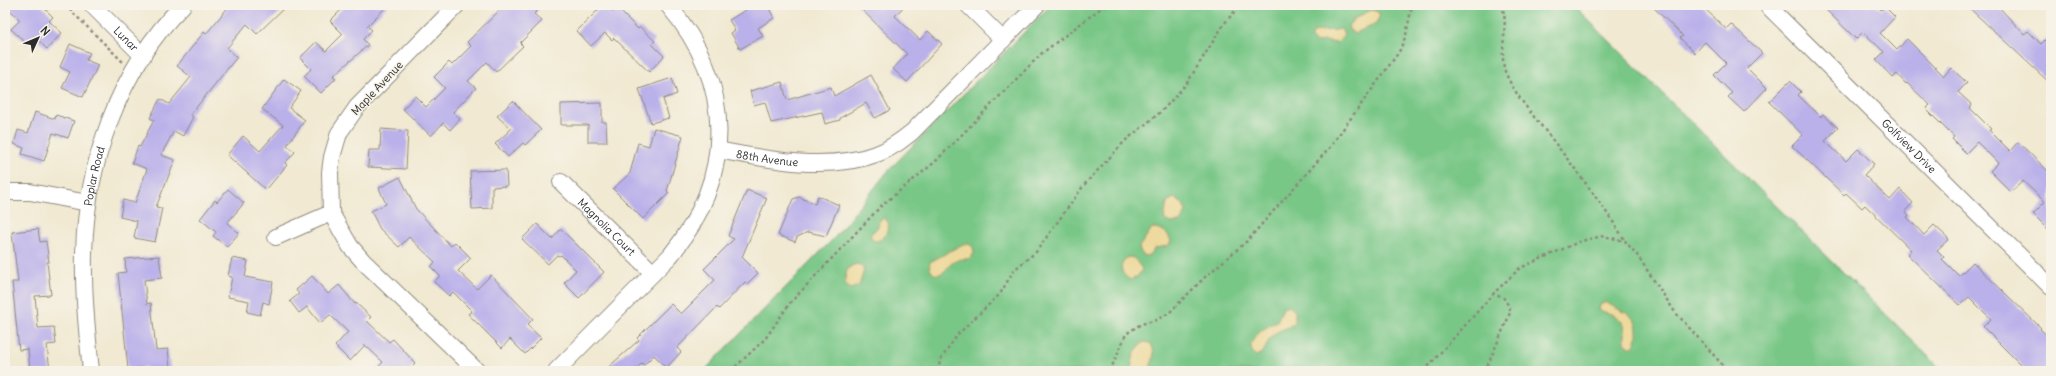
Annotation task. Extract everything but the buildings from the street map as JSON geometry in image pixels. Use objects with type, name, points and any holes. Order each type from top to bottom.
[{"type":"street","name":"Lunar","points":[[92,5],[143,56]]},
{"type":"street","name":"Poplar Road","points":[[92,371],[86,324],[84,253],[88,203],[95,168],[109,122],[133,72],[143,56],[183,5]]},
{"type":"street","name":"Maple Avenue","points":[[457,5],[357,107],[345,123],[335,143],[332,157],[330,172],[331,213],[350,246],[363,261],[477,371]]},
{"type":"street","points":[[556,371],[670,256],[694,224],[710,189],[718,150],[716,105],[710,78],[701,55],[689,33],[668,5]]},
{"type":"street","points":[[968,5],[1003,40]]},
{"type":"street","name":"88th Avenue","points":[[718,150],[767,158],[829,163],[879,153],[899,143],[912,132],[1037,5]]},
{"type":"street","name":"Golfview Drive","points":[[1767,5],[2051,287]]},
{"type":"street","name":"Magnolia Court","points":[[561,182],[653,273]]},
{"type":"street","points":[[5,192],[30,192],[88,203]]},
{"type":"street","points":[[276,237],[331,213]]},
{"type":"path","points":[[65,5],[133,72]]},
{"type":"path","points":[[731,371],[765,339],[790,304],[881,206],[935,162],[1041,54],[1105,5]]},
{"type":"path","points":[[937,371],[941,359],[958,334],[1000,294],[1014,270],[1036,252],[1084,186],[1126,140],[1162,111],[1187,83],[1224,24],[1240,5]]},
{"type":"path","points":[[1110,371],[1126,334],[1141,324],[1154,321],[1169,313],[1205,277],[1247,241],[1330,147],[1399,52],[1406,35],[1412,5]]},
{"type":"path","points":[[1500,5],[1505,15],[1503,51],[1506,75],[1523,102],[1596,195],[1675,312],[1728,371]]},
{"type":"path","points":[[1424,371],[1493,293],[1520,268],[1581,241],[1603,236],[1625,241],[1627,243]]},
{"type":"path","points":[[1485,371],[1509,316],[1510,308],[1503,297],[1493,293]]},
{"type":"green space","points":[[1051,5],[1573,5],[1943,371],[704,371],[836,236],[888,171]]},
{"type":"sand","points":[[1371,10],[1376,11],[1380,15],[1376,24],[1355,33],[1350,31],[1348,26],[1354,19]]},
{"type":"sand","points":[[1341,29],[1344,34],[1338,43],[1323,41],[1316,43],[1311,39],[1311,35],[1317,32]]},
{"type":"sand","points":[[1174,198],[1183,204],[1186,212],[1180,222],[1170,223],[1164,219],[1167,202]]},
{"type":"sand","points":[[883,218],[889,223],[886,234],[880,240],[874,241],[870,235],[878,227],[879,221]]},
{"type":"sand","points":[[1152,228],[1164,231],[1171,242],[1168,246],[1155,248],[1150,255],[1144,256],[1139,247]]},
{"type":"sand","points":[[963,244],[969,244],[973,247],[974,253],[971,258],[958,260],[952,263],[942,273],[934,274],[932,272],[930,262]]},
{"type":"sand","points":[[1128,257],[1134,258],[1142,269],[1138,276],[1131,280],[1124,275],[1122,269],[1123,262]]},
{"type":"sand","points":[[857,264],[862,266],[864,270],[859,286],[850,289],[845,283],[845,276],[851,266]]},
{"type":"sand","points":[[1606,302],[1631,316],[1634,320],[1637,336],[1633,347],[1630,347],[1625,343],[1625,328],[1622,321],[1614,315],[1599,310],[1600,305]]},
{"type":"sand","points":[[1288,305],[1295,311],[1295,322],[1289,327],[1273,334],[1261,354],[1256,356],[1252,351],[1251,345],[1253,340],[1261,331],[1277,321],[1283,308]]},
{"type":"sand","points":[[1143,342],[1150,343],[1154,353],[1149,371],[1131,371],[1134,353]]}]
